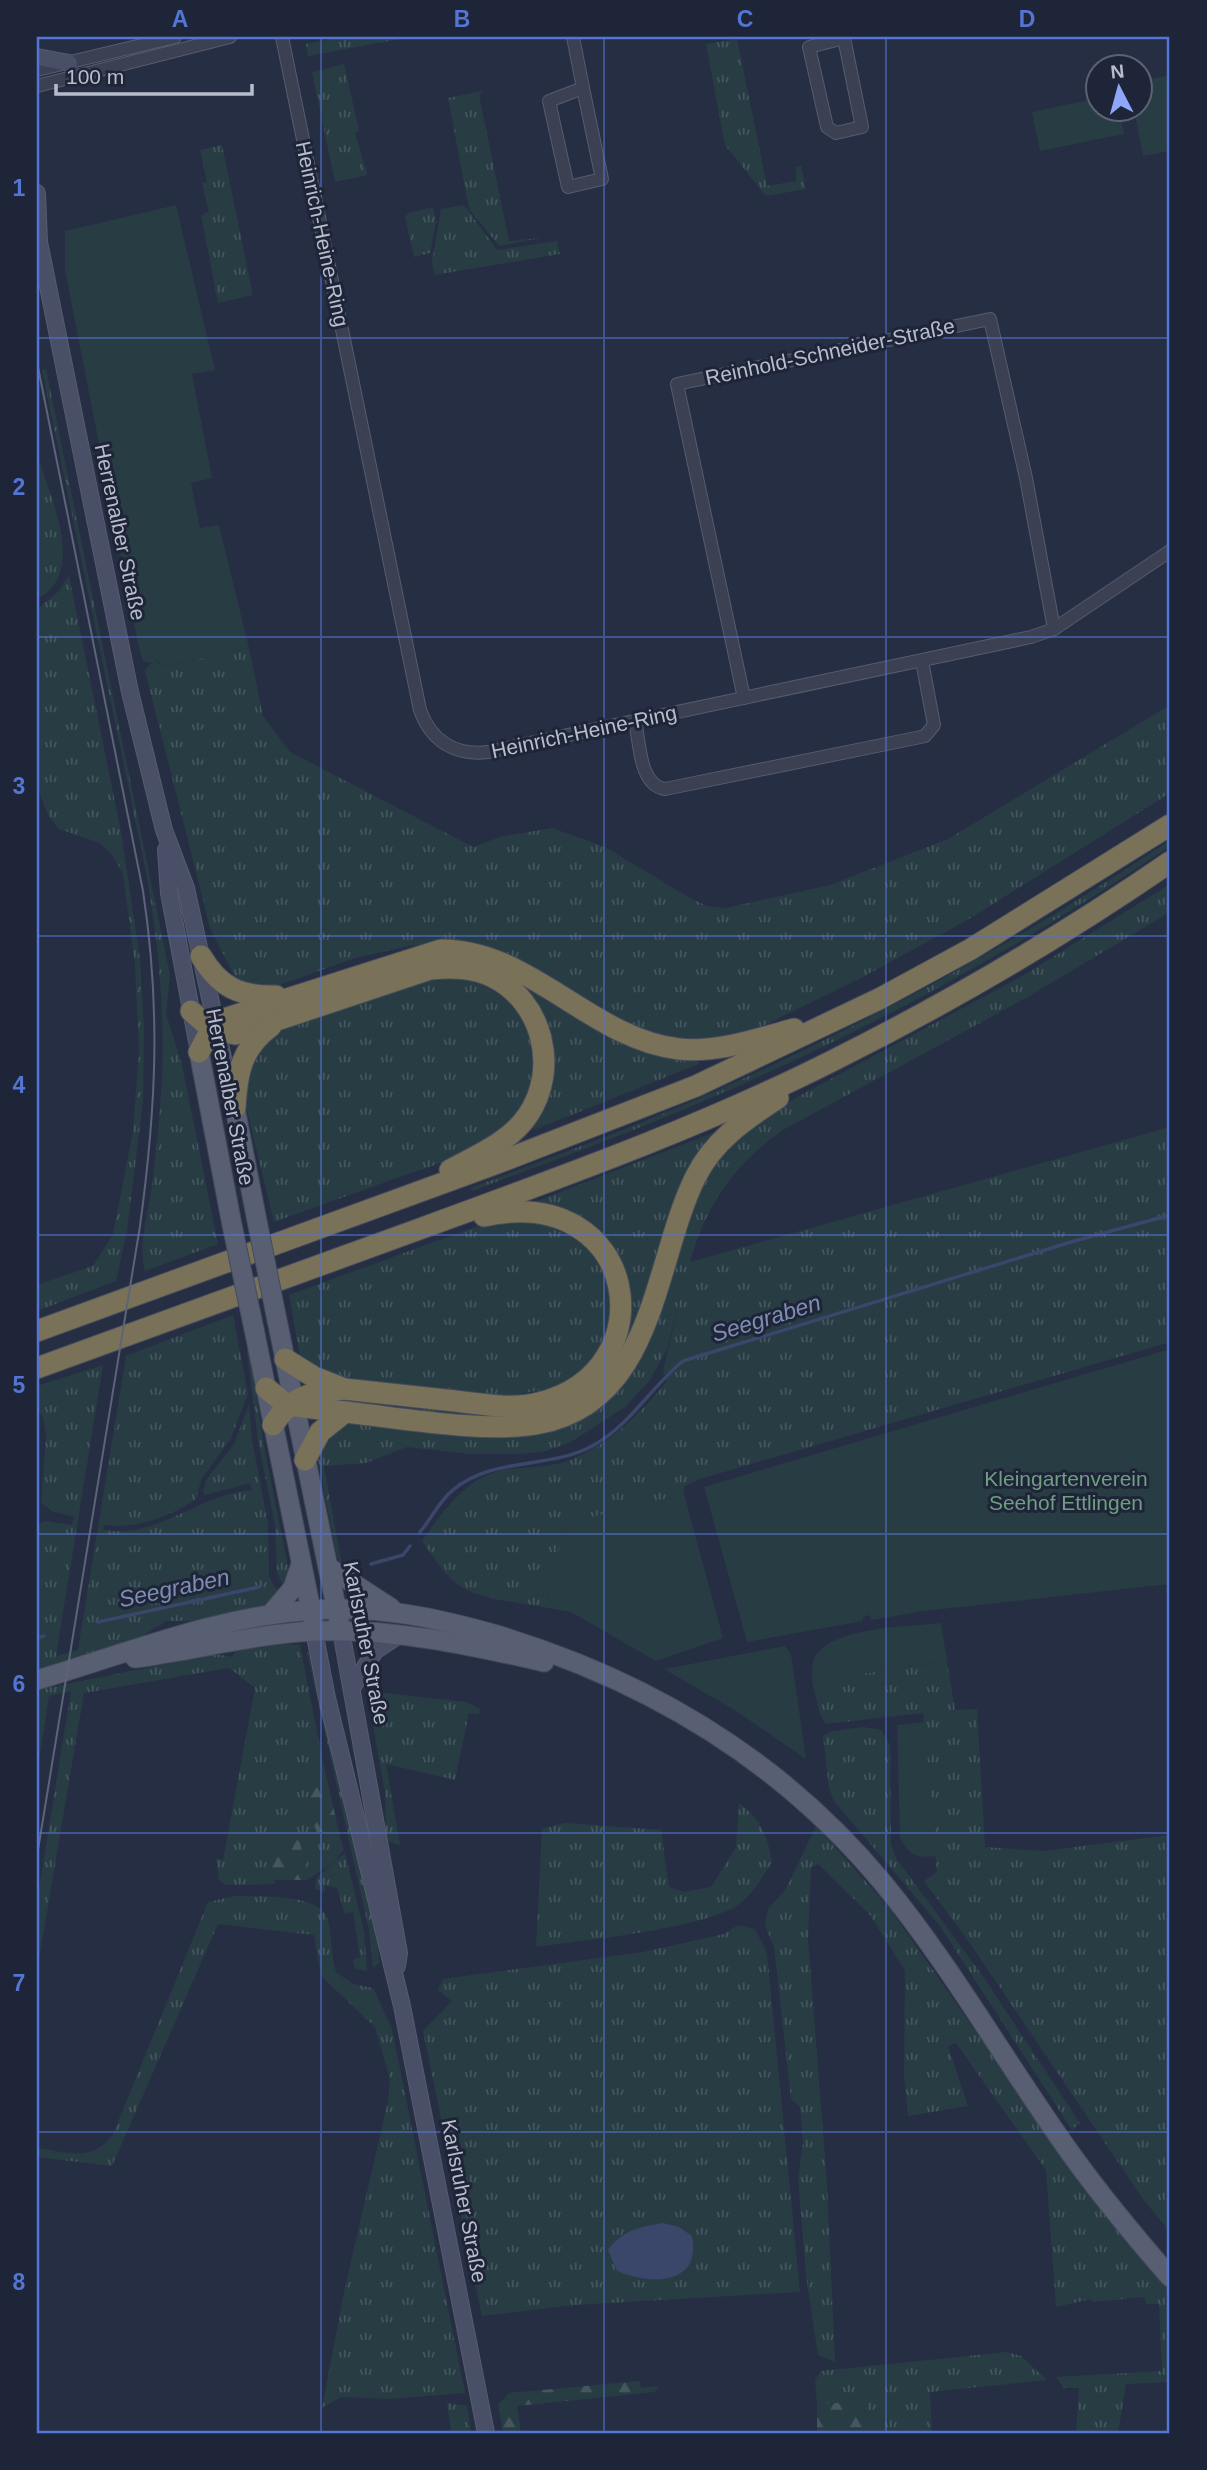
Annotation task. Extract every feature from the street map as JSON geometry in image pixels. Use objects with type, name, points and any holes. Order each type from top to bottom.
[{"type":"highway","points":[[37,1331],[393,1201],[696,1086],[971,950],[1170,825]]},
{"type":"highway","points":[[37,1368],[640,1147],[835,1060],[985,979],[1101,910],[1170,862]]},
{"type":"highway","points":[[199,1052],[214,1029],[292,996],[429,952],[455,950],[501,963],[623,1032],[664,1046],[719,1048],[846,1014]]},
{"type":"highway","points":[[201,956],[218,981],[231,989],[255,996],[292,996]]},
{"type":"highway","points":[[191,1011],[214,1029],[235,1034],[402,976],[453,967],[492,976],[523,1000],[533,1015],[540,1034],[544,1070],[542,1085],[527,1117],[512,1133],[492,1147],[393,1201]]},
{"type":"highway","points":[[234,1108],[243,1055],[259,1035],[281,1019]]},
{"type":"highway","points":[[266,1388],[291,1404],[345,1412],[511,1427],[556,1419],[584,1405],[619,1373],[635,1348],[689,1193],[713,1151],[741,1122],[835,1060]]},
{"type":"highway","points":[[273,1425],[291,1404],[318,1391],[344,1389],[502,1406],[538,1404],[558,1397],[583,1382],[602,1363],[616,1338],[621,1311],[616,1276],[599,1245],[570,1221],[539,1211],[506,1211],[411,1232]]},
{"type":"highway","points":[[285,1359],[314,1377],[344,1389]]},
{"type":"highway","points":[[305,1460],[320,1432],[345,1412]]},
{"type":"main road","points":[[37,57],[69,63]]},
{"type":"main road","name":"Herrenalber Straße","points":[[37,193],[38,240],[130,692],[164,830],[186,888],[277,1320]]},
{"type":"main road","name":"Herrenalber Straße","points":[[164,830],[169,893],[254,1329]]},
{"type":"main road","name":"Karlsruher Straße","points":[[277,1320],[291,1404],[352,1688],[399,1953],[396,1977]]},
{"type":"main road","name":"Karlsruher Straße","points":[[254,1329],[327,1698],[396,1977],[486,2433]]},
{"type":"main road","points":[[270,1615],[293,1588],[302,1563]]},
{"type":"main road","points":[[328,1567],[399,1612]]},
{"type":"main road","points":[[37,1680],[198,1628],[270,1615],[336,1608],[399,1612],[518,1642],[610,1677],[676,1709],[740,1748],[780,1779],[836,1830],[916,1927],[1072,2155],[1170,2277]]},
{"type":"main road","points":[[91,1664],[314,1631],[341,1631],[500,1653],[610,1677]]},
{"type":"main road","points":[[352,1688],[375,1651],[396,1637]]},
{"type":"street","points":[[37,70],[175,37]]},
{"type":"street","points":[[37,86],[207,40],[230,37]]},
{"type":"street","name":"Heinrich-Heine-Ring","points":[[282,37],[425,723],[445,745],[470,754],[1031,637],[1054,629],[1170,551]]},
{"type":"street","points":[[573,37],[602,179],[568,187],[549,101],[583,88]]},
{"type":"street","points":[[844,37],[862,127],[836,133],[827,127],[809,47],[844,37]]},
{"type":"street","name":"Reinhold-Schneider-Straße","points":[[744,698],[677,384],[990,319],[1029,491],[1054,629]]},
{"type":"street","points":[[635,721],[649,780],[658,788],[665,789],[916,738],[925,736],[934,725],[922,661]]},
{"type":"green space","points":[[341,37],[410,37],[308,56],[306,44]]},
{"type":"green space","points":[[737,39],[767,186],[796,181],[796,167],[801,166],[806,189],[766,196],[725,145],[706,44]]},
{"type":"green space","points":[[344,64],[359,131],[355,132],[367,175],[335,182],[312,72]]},
{"type":"green space","points":[[1170,75],[1170,151],[1143,156],[1136,122],[1154,122],[1154,78]]},
{"type":"green space","points":[[483,91],[479,95],[509,241],[541,238],[499,246],[469,209],[448,98]]},
{"type":"green space","points":[[1084,101],[1084,122],[1122,122],[1124,134],[1040,151],[1032,112]]},
{"type":"green space","points":[[222,145],[253,295],[218,303],[201,215],[209,212],[202,183],[207,182],[200,150]]},
{"type":"green space","points":[[176,205],[215,370],[192,374],[212,478],[191,483],[200,528],[219,525],[249,648],[162,667],[157,659],[150,663],[143,661],[138,643],[65,270],[65,231]]},
{"type":"green space","points":[[464,205],[497,250],[557,241],[560,254],[434,275],[432,262],[441,209]]},
{"type":"green space","points":[[433,207],[436,221],[430,253],[414,257],[405,217],[409,213]]},
{"type":"green space","points":[[46,369],[170,975],[166,1014],[182,1065],[218,1244],[145,1271],[143,1239],[152,1186],[162,1080],[157,949],[146,872],[42,370]]},
{"type":"green space","points":[[37,455],[56,512],[63,553],[60,572],[52,587],[37,599]]},
{"type":"green space","points":[[69,576],[121,832],[140,959],[144,1029],[143,1101],[127,1231],[116,1281],[37,1311],[37,1285],[93,1266],[113,1234],[133,1131],[139,1053],[135,965],[123,874],[112,855],[100,843],[59,829],[48,815],[37,787],[37,609],[58,592]]},
{"type":"green space","points":[[249,648],[263,716],[290,752],[473,847],[500,837],[552,828],[605,847],[707,906],[726,908],[830,885],[948,839],[1170,705],[1170,793],[969,919],[859,979],[738,1038],[667,1040],[438,943],[409,946],[355,958],[271,988],[238,983],[210,928],[145,670],[155,659],[162,667]]},
{"type":"green space","points":[[1170,840],[1170,846],[1053,921],[932,991],[870,1023],[654,1122],[472,1191],[470,1188],[686,1104],[775,1064],[949,975],[1061,910]]},
{"type":"green space","points":[[1170,884],[1170,911],[1165,915],[1026,998],[783,1130],[766,1143],[724,1187],[704,1222],[690,1262],[1170,1127],[1170,1342],[700,1479],[684,1486],[684,1494],[568,1523],[550,1576],[548,1608],[477,1594],[457,1584],[422,1541],[449,1505],[482,1478],[495,1472],[550,1465],[573,1459],[613,1435],[636,1415],[667,1381],[663,1371],[684,1281],[667,1349],[650,1380],[625,1407],[571,1442],[546,1451],[520,1454],[470,1454],[407,1447],[366,1463],[324,1466],[342,1566],[337,1556],[317,1456],[319,1448],[346,1420],[507,1434],[606,1397],[714,1161],[760,1117],[1024,975]]},
{"type":"green space","points":[[481,962],[697,1060],[699,1064],[534,1130],[532,1125],[551,1040],[474,964]]},
{"type":"green space","points":[[464,976],[489,986],[508,999],[527,1028],[534,1051],[534,1082],[528,1101],[517,1118],[491,1140],[460,1156],[274,1222],[242,1089],[249,1056],[270,1033],[420,979]]},
{"type":"green space","points":[[723,1129],[698,1161],[685,1185],[652,1292],[638,1327],[621,1359],[601,1384],[580,1401],[556,1412],[529,1418],[500,1420],[329,1405],[329,1399],[512,1417],[536,1413],[579,1394],[612,1360],[622,1339],[626,1315],[622,1274],[612,1249],[590,1225],[570,1212],[537,1201]]},
{"type":"green space","points":[[540,1219],[588,1244],[606,1272],[613,1308],[596,1358],[561,1387],[507,1396],[325,1376],[300,1356],[289,1295],[486,1223]]},
{"type":"green space","points":[[233,1315],[248,1394],[231,1438],[201,1480],[196,1499],[152,1520],[128,1525],[104,1525],[103,1530],[147,1527],[219,1497],[252,1490],[250,1483],[205,1495],[203,1492],[206,1480],[234,1444],[249,1404],[252,1440],[268,1524],[269,1575],[273,1585],[282,1594],[265,1607],[192,1621],[166,1621],[136,1640],[37,1669],[37,1525],[45,1521],[72,1525],[74,1517],[52,1511],[41,1503],[46,1436],[43,1417],[37,1410],[37,1386],[103,1365],[56,1656],[78,1650],[126,1356]]},
{"type":"green space","name":"Kleingartenverein Seehof Ettlingen","points":[[1170,1349],[1170,1584],[924,1611],[871,1620],[869,1615],[863,1617],[863,1621],[747,1642],[704,1487]]},
{"type":"green space","points":[[247,1351],[250,1351],[263,1441],[288,1567],[288,1580],[283,1586],[277,1573],[275,1525],[258,1441]]},
{"type":"green space","points":[[684,1494],[723,1638],[656,1661],[571,1612],[548,1608],[550,1576],[568,1523]]},
{"type":"green space","points":[[941,1623],[947,1661],[812,1681],[816,1655],[826,1645],[840,1638],[892,1627]]},
{"type":"green space","points":[[300,1645],[323,1763],[307,1767],[320,1839],[341,1840],[344,1850],[332,1864],[307,1880],[299,1835],[268,1850],[275,1884],[226,1885],[219,1880],[216,1858],[223,1860],[255,1688],[232,1670],[228,1668],[84,1693],[37,1971],[37,1901],[71,1691],[49,1696],[37,1774],[37,1690],[216,1654],[232,1657],[237,1650]]},
{"type":"green space","points":[[785,1646],[791,1654],[806,1759],[736,1711],[664,1669]]},
{"type":"green space","points":[[307,1652],[313,1658],[337,1774],[378,1940],[379,1963],[373,1968],[369,1930]]},
{"type":"green space","points":[[947,1661],[955,1710],[977,1709],[985,1847],[1043,1851],[1170,1835],[1170,2232],[1143,2199],[969,1942],[924,1881],[937,1872],[923,1713],[826,1724],[820,1714],[812,1681]]},
{"type":"green space","points":[[367,1691],[466,1702],[480,1709],[479,1714],[469,1713],[455,1780],[386,1764],[400,1845],[388,1841],[386,1836],[385,1793]]},
{"type":"green space","points":[[924,1722],[937,1856],[930,1857],[911,1852],[900,1838],[897,1725]]},
{"type":"green space","points":[[864,1727],[881,1730],[890,1745],[891,1844],[896,1858],[982,1975],[1080,2123],[1072,2130],[940,1926],[834,1801],[829,1788],[823,1736],[833,1731]]},
{"type":"green space","points":[[323,1763],[341,1840],[320,1840],[310,1815],[307,1766]]},
{"type":"green space","points":[[739,1803],[753,1815],[762,1828],[772,1862],[756,1887],[741,1903],[715,1915],[666,1928],[536,1947],[542,1829],[565,1823],[661,1830],[669,1887],[684,1892],[711,1887],[736,1847]]},
{"type":"green space","points":[[816,1826],[890,1909],[1090,2194],[1170,2292],[1170,2382],[1126,2384],[1118,2433],[1076,2433],[1079,2388],[1064,2388],[1056,2377],[1162,2371],[1159,2304],[1146,2304],[1144,2297],[1092,2302],[1091,2299],[1056,2307],[1046,2170],[956,2043],[948,2046],[968,2106],[908,2116],[904,2076],[905,1971],[870,1915],[818,1864],[811,1868],[808,1939],[827,2184],[835,2362],[818,2355],[806,2275],[798,2178],[803,2143],[800,2107],[791,2099],[774,1947],[765,1926],[768,1909],[786,1889]]},
{"type":"green space","points":[[299,1835],[307,1880],[274,1880],[268,1850],[282,1837]]},
{"type":"green space","points":[[345,1853],[364,1932],[367,1971],[356,1969],[353,1963],[354,1959],[360,1957],[353,1912],[345,1914],[337,1888],[325,1885],[325,1892],[315,1889],[317,1877]]},
{"type":"green space","points":[[235,1896],[300,1900],[321,1910],[329,1925],[336,1972],[353,1984],[373,1988],[392,2029],[465,2393],[389,2399],[341,2397],[322,2408],[344,2292],[388,2101],[390,2079],[375,2027],[321,1976],[314,1935],[218,1924],[112,2166],[37,2157],[37,2148],[69,2153],[88,2152],[97,2149],[113,2134],[208,1902]]},
{"type":"green space","points":[[738,1925],[755,1929],[767,1953],[800,2292],[575,2305],[482,2316],[423,2031],[452,2001],[438,1990],[443,1979],[643,1952],[724,1934]]},
{"type":"green space","points":[[1007,2352],[1021,2356],[1047,2380],[930,2392],[932,2433],[867,2433],[866,2400],[817,2405],[815,2380],[821,2371]]},
{"type":"green space","points":[[640,2381],[641,2388],[658,2386],[655,2392],[517,2406],[521,2433],[503,2433],[498,2405],[509,2393]]},
{"type":"green space","points":[[866,2400],[867,2433],[817,2433],[817,2405]]},
{"type":"green space","points":[[447,2403],[467,2406],[471,2433],[451,2433]]},
{"type":"water","points":[[663,2223],[679,2227],[692,2236],[693,2252],[689,2265],[671,2278],[644,2278],[617,2271],[608,2250],[613,2243],[632,2230]]},
{"type":"waterway","name":"Seegraben","points":[[420,1532],[448,1494],[469,1479],[504,1467],[559,1458],[594,1445],[619,1427],[683,1361],[1071,1242],[1170,1215]]},
{"type":"waterway","name":"Seegraben","points":[[371,1564],[403,1555],[410,1546]]},
{"type":"waterway","name":"Seegraben","points":[[98,1622],[259,1587]]},
{"type":"waterway","name":"Seegraben","points":[[37,1638],[44,1636]]},
{"type":"tram line","points":[[37,362],[143,891],[149,935],[154,1018],[153,1100],[140,1226],[37,1856]]}]
